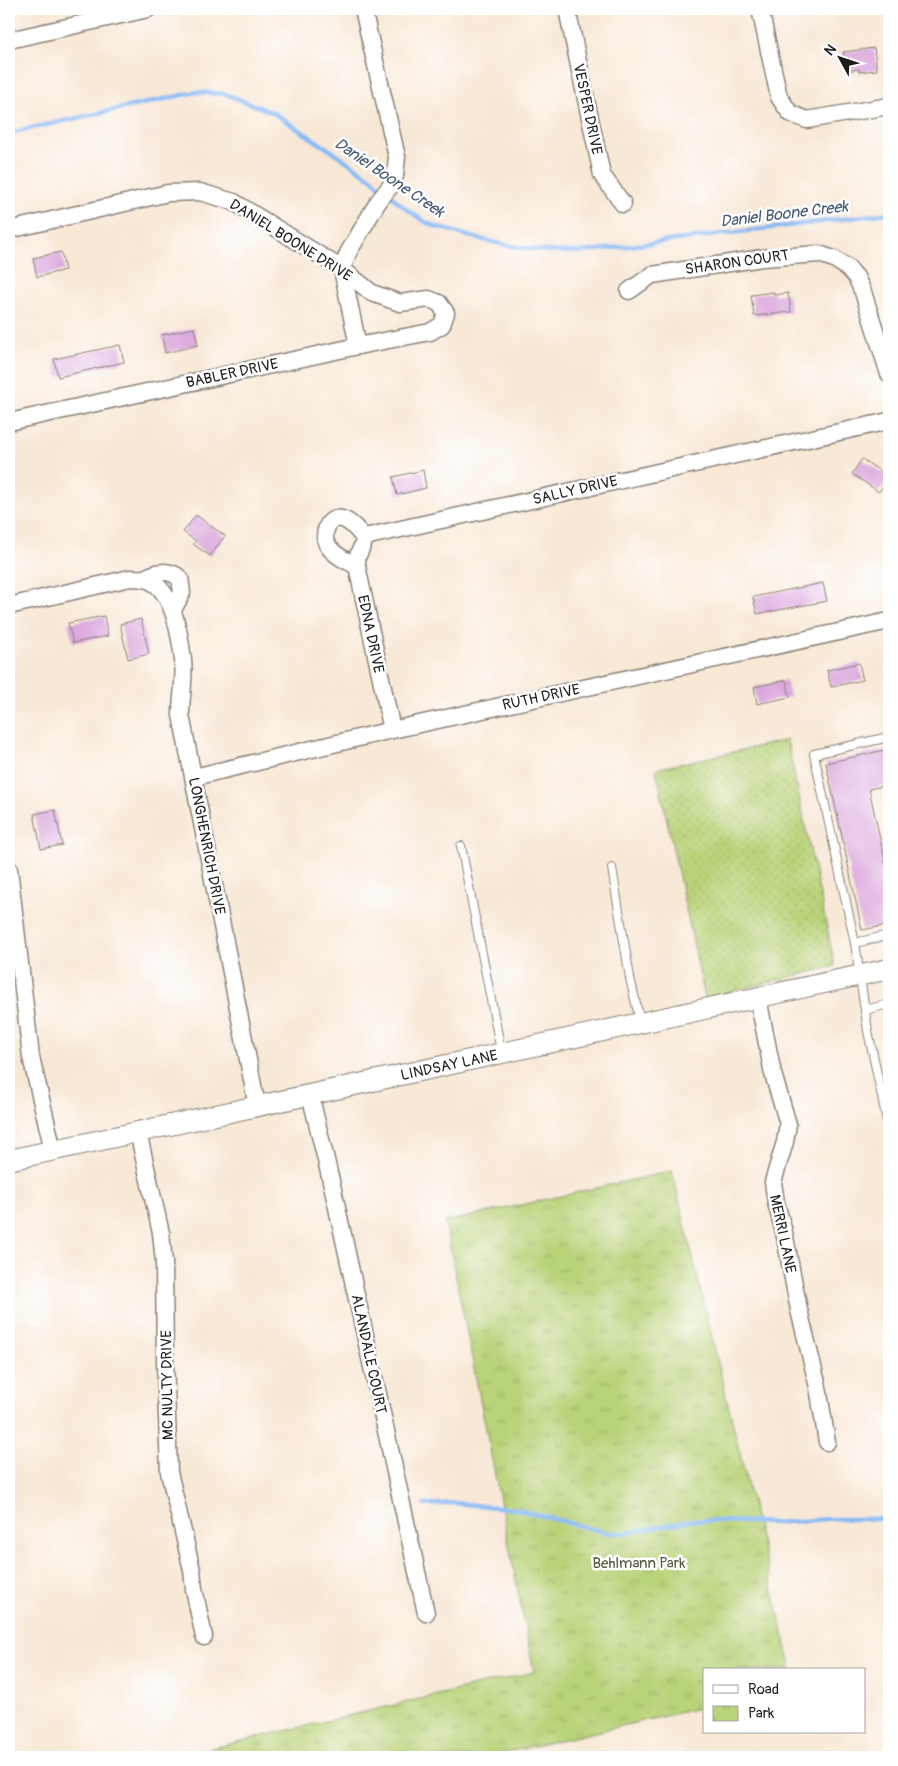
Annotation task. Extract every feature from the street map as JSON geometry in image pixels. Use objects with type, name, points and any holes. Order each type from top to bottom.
[{"type":"street","points":[[9,40],[148,9]]},
{"type":"street","points":[[358,346],[342,269],[348,253],[378,202],[396,176],[397,157],[363,9]]},
{"type":"street","name":"VESPER DRIVE","points":[[567,9],[602,175],[623,204]]},
{"type":"street","points":[[760,9],[780,97],[790,113],[807,120],[889,106]]},
{"type":"street","name":"DANIEL BOONE DRIVE","points":[[9,230],[168,193],[200,192],[234,202],[342,269],[372,293],[400,303],[429,299],[439,303],[446,313]]},
{"type":"street","name":"SHARON COURT","points":[[629,291],[652,274],[762,258],[819,254],[834,259],[848,268],[856,277],[863,292],[889,374]]},
{"type":"street","name":"BABLER DRIVE","points":[[9,422],[430,332],[442,325],[446,313]]},
{"type":"street","name":"SALLY DRIVE","points":[[365,539],[369,536],[889,421]]},
{"type":"street","points":[[357,566],[338,556],[329,548],[324,540],[326,529],[333,520],[340,518],[347,521],[365,539]]},
{"type":"street","name":"EDNA DRIVE","points":[[365,539],[357,558],[357,566],[392,730]]},
{"type":"street","points":[[9,606],[130,578],[143,579],[149,574],[167,572],[175,574],[180,578],[182,593],[173,610]]},
{"type":"street","name":"LONGHENRICH DRIVE","points":[[143,579],[160,588],[167,596],[173,610],[183,661],[180,715],[194,777],[257,1106]]},
{"type":"street","name":"RUTH DRIVE","points":[[194,777],[392,730],[889,621]]},
{"type":"street","points":[[9,869],[31,1057],[53,1150]]},
{"type":"street","name":"LINDSAY LANE","points":[[9,1160],[889,969]]},
{"type":"street","name":"MERRI LANE","points":[[758,998],[773,1074],[788,1124],[785,1142],[773,1182],[776,1202],[818,1387],[827,1442]]},
{"type":"street","name":"ALANDALE COURT","points":[[310,1094],[332,1185],[426,1613]]},
{"type":"street","name":"MC NULTY DRIVE","points":[[138,1132],[161,1233],[164,1262],[165,1361],[170,1472],[192,1570],[194,1590],[204,1637]]},
{"type":"lane","points":[[889,737],[814,754],[855,943],[864,1010],[889,1130]]},
{"type":"lane","points":[[889,806],[889,812]]},
{"type":"lane","points":[[461,846],[502,1053]]},
{"type":"lane","points":[[612,868],[630,978],[641,1023]]},
{"type":"lane","points":[[855,943],[889,935]]},
{"type":"lane","points":[[864,1010],[889,1004]]},
{"type":"green space","points":[[787,740],[835,966],[705,998],[656,769]]},
{"type":"green space","name":"Behlmann Park","points":[[672,1171],[792,1668],[703,1668],[703,1707],[487,1757],[174,1757],[534,1672],[445,1222]]},
{"type":"building","points":[[874,48],[877,70],[859,72],[859,69],[846,71],[843,52]]},
{"type":"building","points":[[61,252],[65,270],[37,277],[33,258]]},
{"type":"building","points":[[774,292],[774,295],[788,293],[791,312],[754,316],[751,295]]},
{"type":"building","points":[[194,328],[198,345],[165,353],[162,335]]},
{"type":"building","points":[[120,345],[124,362],[58,377],[54,359]]},
{"type":"building","points":[[862,459],[889,477],[879,492],[852,474]]},
{"type":"building","points":[[423,470],[426,488],[397,495],[393,477]]},
{"type":"building","points":[[196,515],[225,536],[210,556],[193,544],[196,541],[183,532]]},
{"type":"building","points":[[823,583],[827,601],[757,614],[753,597]]},
{"type":"building","points":[[104,616],[108,636],[73,643],[68,623]]},
{"type":"building","points":[[141,619],[149,654],[128,659],[120,624]]},
{"type":"building","points":[[859,663],[863,680],[831,687],[827,670]]},
{"type":"building","points":[[786,680],[790,697],[757,704],[754,687]]},
{"type":"building","points":[[889,749],[889,785],[869,789],[889,879],[889,925],[862,930],[826,763]]},
{"type":"building","points":[[55,810],[62,845],[41,849],[34,814]]},
{"type":"waterway","name":"Daniel Boone Creek","points":[[9,133],[196,92],[225,94],[272,112],[370,177],[383,189]]},
{"type":"waterway","name":"Daniel Boone Creek","points":[[389,194],[415,215],[438,228],[504,245],[566,252],[582,252],[889,213]]},
{"type":"waterway","points":[[424,1505],[455,1503],[515,1509],[608,1533],[626,1533],[694,1520],[775,1523],[827,1519],[889,1519]]}]
